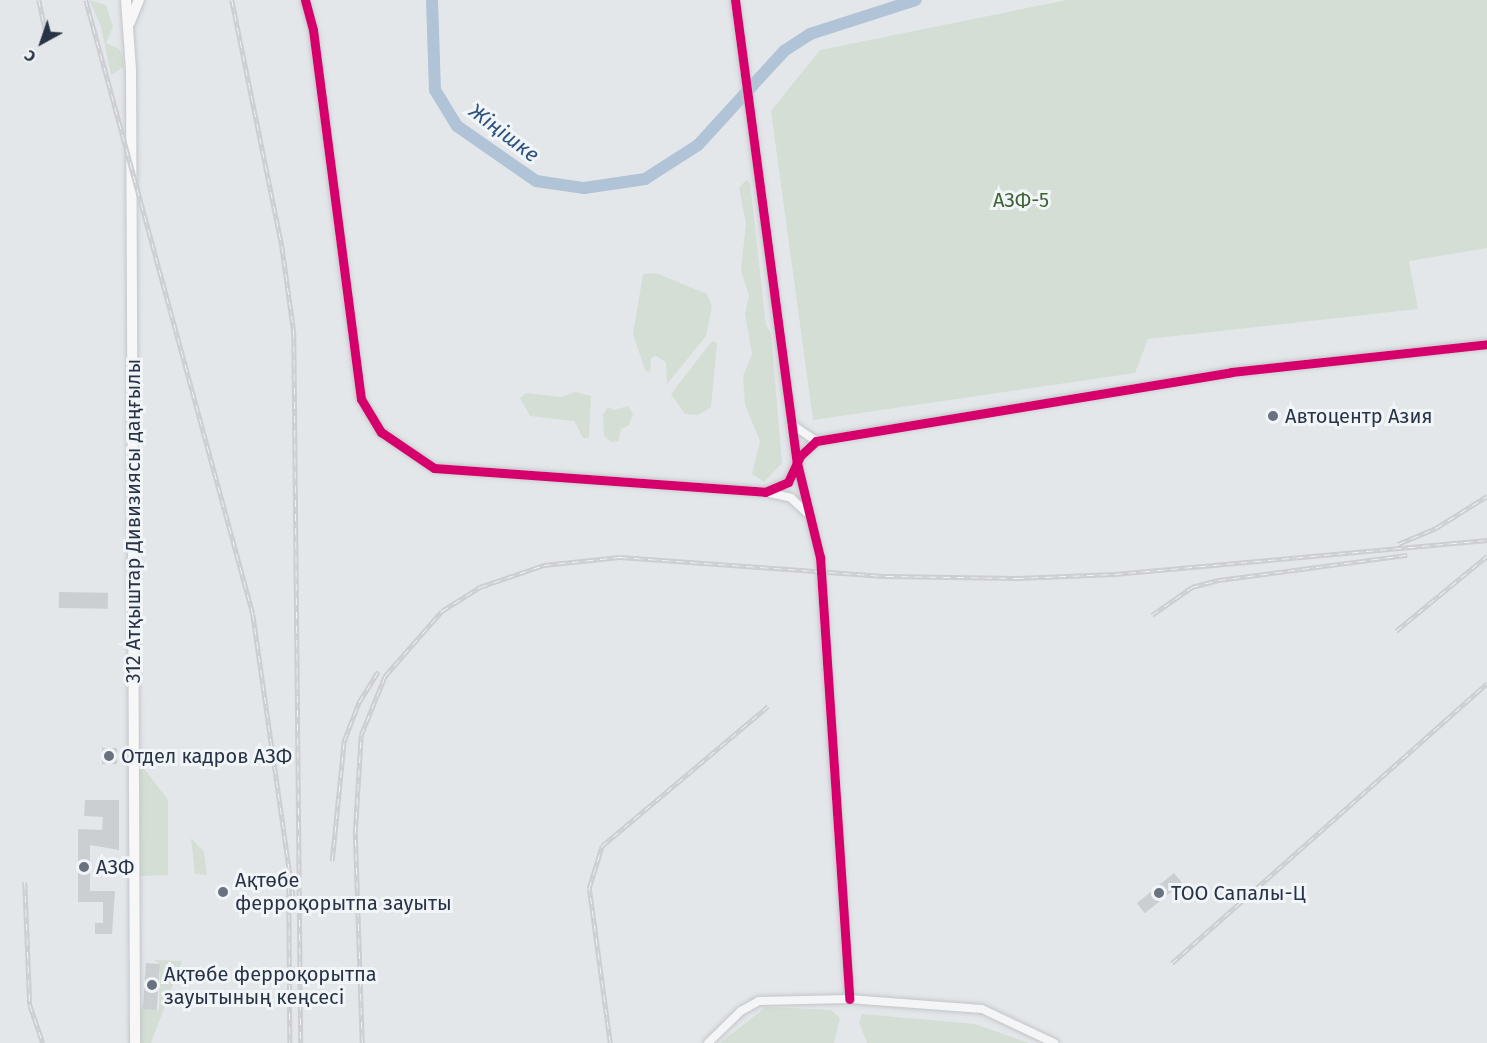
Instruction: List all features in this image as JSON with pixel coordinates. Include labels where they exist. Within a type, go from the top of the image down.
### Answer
[{"type":"highway","name":"312 Атқыштар Дивизиясы даңғылы","points":[[126,0],[129,28],[135,1043]]},
{"type":"highway","points":[[129,28],[139,0]]},
{"type":"street","points":[[305,0],[313,30],[358,383],[367,416],[381,432],[434,468],[765,492],[791,498],[808,514]]},
{"type":"street","points":[[735,0],[755,174],[797,463],[820,558],[849,999]]},
{"type":"street","points":[[765,492],[783,486],[797,463],[816,441],[1231,372],[1487,344]]},
{"type":"street","points":[[791,423],[816,441]]},
{"type":"street","points":[[708,1043],[741,1011],[759,1001],[849,999],[982,1009],[1054,1043]]},
{"type":"green space","points":[[89,0],[106,5],[113,27],[106,43],[119,49],[123,57],[124,67],[111,75],[101,26]]},
{"type":"green space","name":"АЗФ-5","points":[[1067,0],[1487,0],[1487,248],[1409,261],[1418,309],[1148,339],[1135,373],[813,420],[771,111],[820,50]]},
{"type":"green space","points":[[746,180],[750,183],[766,325],[771,333],[782,463],[764,482],[752,474],[760,441],[745,405],[743,376],[752,354],[745,314],[749,296],[741,270],[746,223],[739,188]]},
{"type":"green space","points":[[656,273],[707,294],[712,306],[706,336],[667,384],[666,362],[656,356],[651,358],[650,372],[645,370],[633,334],[643,274]]},
{"type":"green space","points":[[712,341],[717,343],[711,407],[698,415],[685,414],[671,394]]},
{"type":"green space","points":[[576,392],[591,396],[589,438],[583,438],[574,421],[530,416],[520,398],[526,393],[561,397]]},
{"type":"green space","points":[[628,406],[633,414],[629,425],[621,429],[618,441],[612,442],[604,436],[603,415],[608,407],[614,410]]},
{"type":"green space","points":[[140,763],[168,800],[168,875],[140,876]]},
{"type":"green space","points":[[191,838],[204,852],[207,875],[195,874]]},
{"type":"green space","points":[[154,960],[182,961],[151,1043],[140,1043],[139,1006],[159,1010],[160,964]]},
{"type":"green space","points":[[766,1007],[831,1010],[840,1018],[834,1043],[720,1043]]},
{"type":"green space","points":[[862,1014],[975,1024],[1029,1043],[867,1043],[859,1022]]},
{"type":"building","points":[[59,592],[108,593],[108,609],[59,608]]},
{"type":"building","name":"Отдел кадров АЗФ","points":[[102,748],[117,748],[117,764],[102,764]]},
{"type":"building","name":"АЗФ","points":[[85,800],[119,800],[119,850],[90,845],[90,891],[115,891],[112,934],[95,934],[95,923],[103,923],[103,902],[78,902],[78,829],[102,830],[103,817],[84,816]]},
{"type":"building","name":"ТОО Сапалы-Ц","points":[[1174,873],[1182,883],[1145,913],[1137,903]]},
{"type":"building","name":"Ақтөбе ферроқорытпа зауытының кеңсесі","points":[[146,963],[160,964],[157,1010],[143,1009]]},
{"type":"waterway","name":"Жіңішке","points":[[432,0],[435,90],[457,126],[536,181],[584,188],[645,179],[698,145],[784,51],[810,34],[916,0]]},
{"type":"railway","points":[[39,0],[45,29]]},
{"type":"railway","points":[[86,0],[253,614],[293,896]]},
{"type":"railway","points":[[232,0],[282,246],[294,332],[301,1043]]},
{"type":"railway","points":[[1398,544],[1436,528],[1487,496]]},
{"type":"railway","points":[[362,1043],[355,833],[361,735],[385,676],[442,611],[480,587],[544,565],[620,557],[887,576],[1017,578],[1115,574],[1487,540]]},
{"type":"railway","points":[[1152,615],[1192,587],[1219,580],[1407,555]]},
{"type":"railway","points":[[1396,631],[1487,556]]},
{"type":"railway","points":[[332,861],[344,741],[359,702],[378,672]]},
{"type":"railway","points":[[1172,963],[1487,683]]},
{"type":"railway","points":[[610,1043],[589,888],[602,846],[768,706]]},
{"type":"railway","points":[[25,882],[30,1005],[43,1043]]},
{"type":"railway","points":[[289,887],[290,1043]]},
{"type":"cycle path","points":[[305,0],[313,30],[361,399],[381,432],[434,468],[765,492],[788,482],[800,456],[816,441],[1231,372],[1487,344]]},
{"type":"cycle path","points":[[735,0],[797,463],[820,557],[849,999]]},
{"type":"place","name":"Автоцентр Азия","points":[[1273,416]]},
{"type":"place","name":"Отдел кадров АЗФ","points":[[109,756]]},
{"type":"place","name":"АЗФ","points":[[84,867]]},
{"type":"place","name":"Ақтөбе ферроқорытпа зауыты","points":[[223,892]]},
{"type":"place","name":"ТОО Сапалы-Ц","points":[[1159,893]]},
{"type":"place","name":"Ақтөбе ферроқорытпа зауытының кеңсесі","points":[[152,985]]}]
